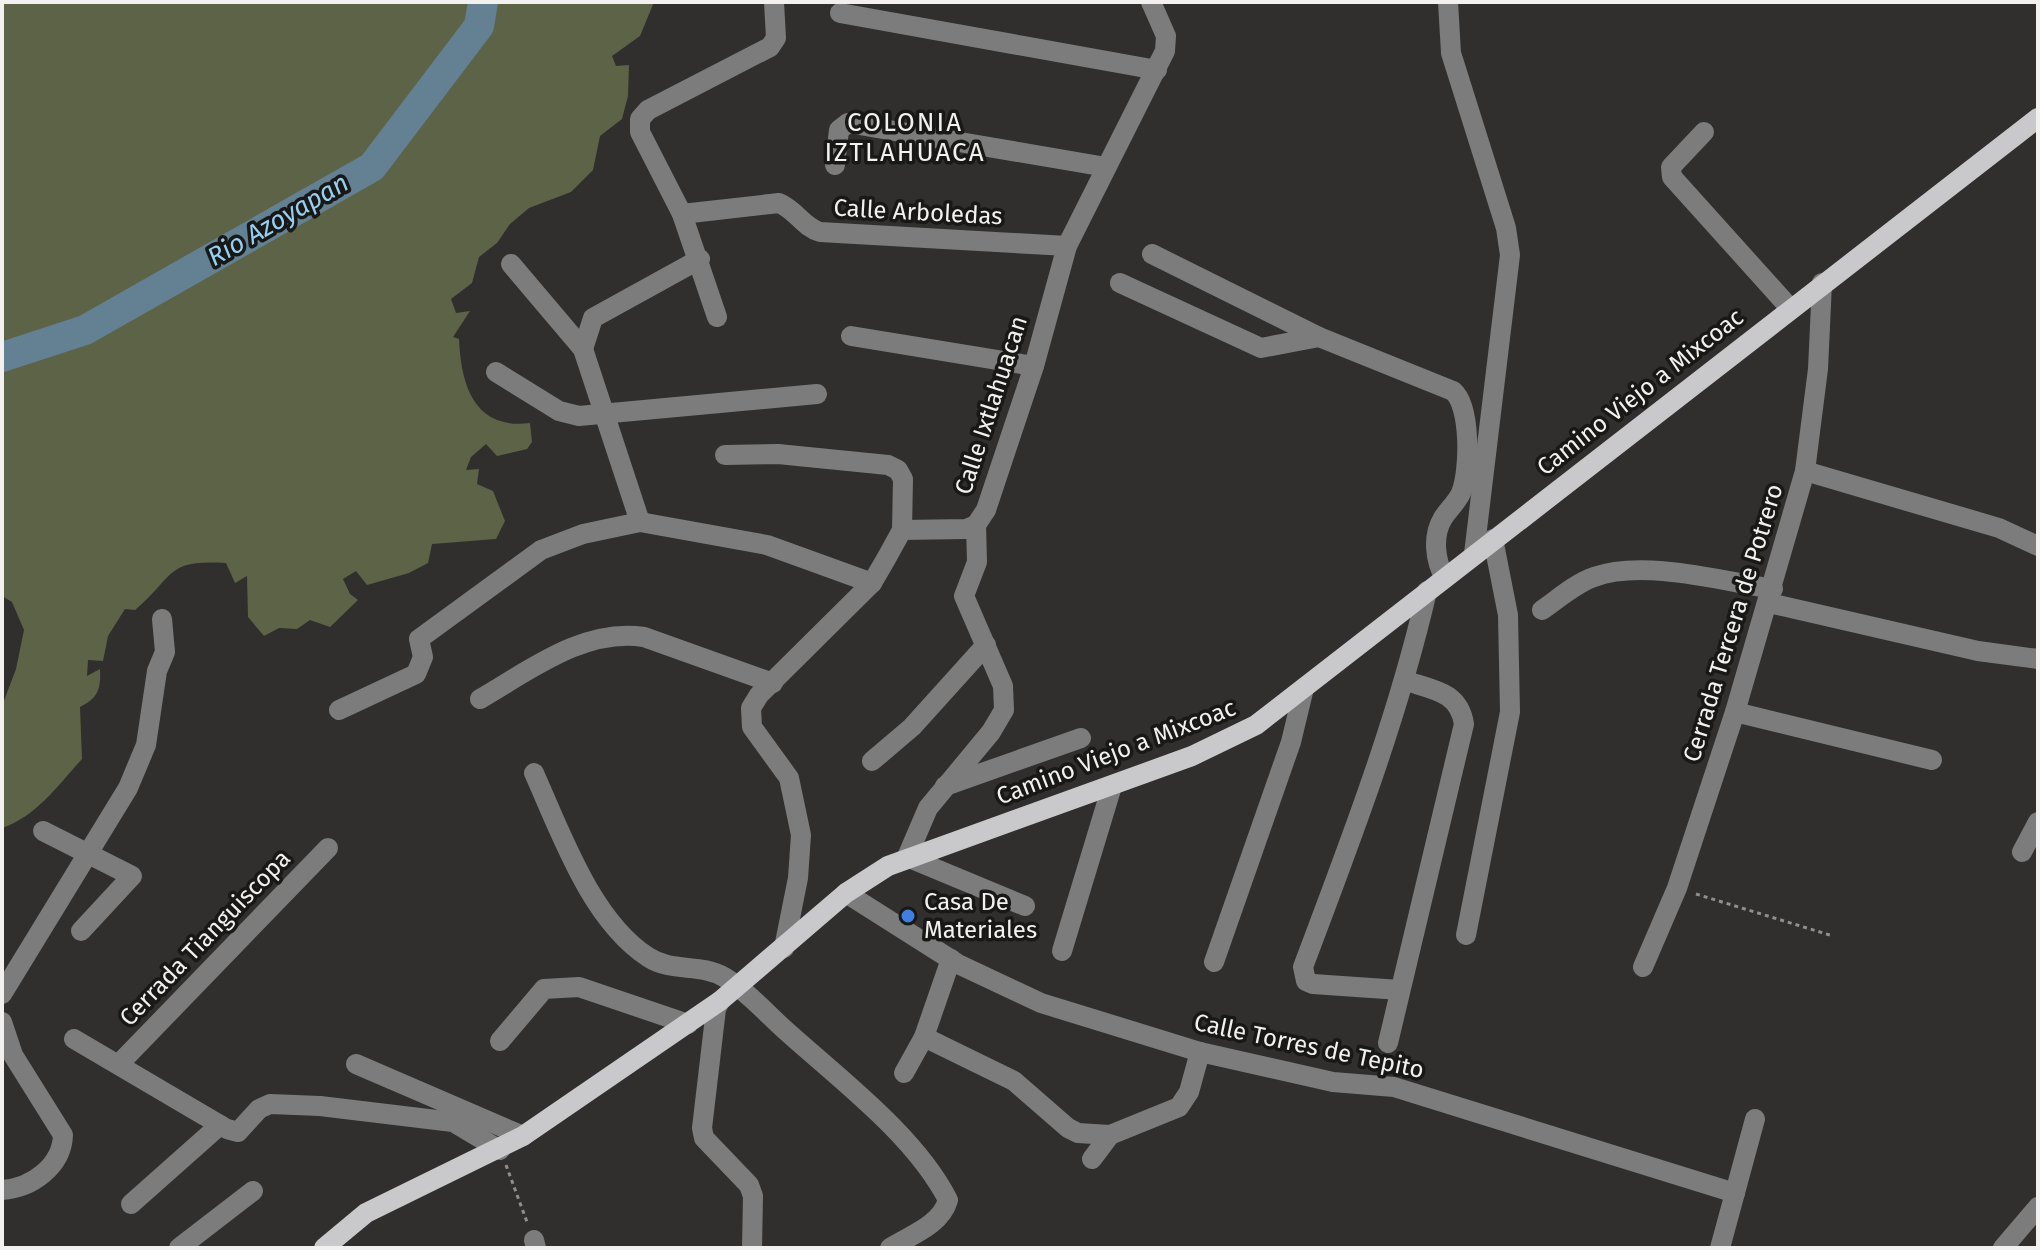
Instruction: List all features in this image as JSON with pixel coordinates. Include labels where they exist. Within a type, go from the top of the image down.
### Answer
[{"type":"main road","name":"Camino Viejo a Mixcoac","points":[[324,1248],[366,1213],[390,1199],[500,1150],[523,1136],[739,987],[846,893],[907,857],[1192,756],[1256,725],[1789,307],[2038,118]]},
{"type":"street","points":[[717,317],[700,259],[682,214],[640,132],[640,119],[648,110],[770,47],[776,38],[774,2]]},
{"type":"street","name":"Calle Ixtlahuacan","points":[[902,530],[936,531],[976,525],[986,510],[1034,366],[1067,246],[1157,70],[1167,44],[1151,2]]},
{"type":"street","points":[[1448,2],[1451,53],[1510,255],[1474,554]]},
{"type":"street","points":[[840,13],[1157,70]]},
{"type":"street","points":[[835,165],[839,130],[842,124],[848,123],[1106,167]]},
{"type":"street","points":[[1704,132],[1671,167],[1672,177],[1789,307]]},
{"type":"street","name":"Calle Arboledas","points":[[682,214],[779,203],[791,208],[809,229],[820,232],[1067,246]]},
{"type":"street","points":[[1152,254],[1319,337],[1453,391],[1462,398],[1466,412],[1466,477],[1461,495],[1436,533],[1438,566],[1445,578]]},
{"type":"street","points":[[583,349],[593,318],[700,259]]},
{"type":"street","points":[[511,264],[583,349],[640,522]]},
{"type":"street","points":[[1120,283],[1261,348],[1319,337]]},
{"type":"street","name":"Cerrada Tercera de Potrero","points":[[1643,967],[1677,888],[1735,712],[1805,471],[1822,331],[1822,283]]},
{"type":"street","points":[[851,336],[1034,366]]},
{"type":"street","points":[[496,372],[559,411],[579,416],[817,394]]},
{"type":"street","points":[[725,455],[778,454],[888,465],[898,470],[903,479],[902,530],[872,583],[754,702],[752,727],[789,778],[799,822],[802,857],[784,948]]},
{"type":"street","points":[[1805,471],[1999,528],[2038,546]]},
{"type":"street","points":[[339,710],[416,674],[423,657],[419,639],[541,550],[583,534],[640,522],[767,545],[872,583]]},
{"type":"street","points":[[976,525],[977,562],[964,596],[1003,686],[1004,710],[991,732],[941,788],[928,808],[907,857],[1025,906]]},
{"type":"street","points":[[1466,935],[1510,712],[1508,615],[1493,539]]},
{"type":"street","points":[[1542,610],[1592,578],[1615,571],[1661,572],[1771,596],[1978,651],[2038,659]]},
{"type":"street","points":[[1400,990],[1322,986],[1306,981],[1303,976],[1406,681],[1427,591]]},
{"type":"street","points":[[2,994],[90,855],[128,788],[146,745],[157,671],[165,652],[162,619]]},
{"type":"street","points":[[480,699],[584,642],[626,634],[644,637],[773,683]]},
{"type":"street","points":[[872,761],[912,727],[986,645]]},
{"type":"street","points":[[1388,1043],[1464,724],[1462,709],[1453,697],[1406,681]]},
{"type":"street","points":[[1214,962],[1291,742],[1304,688]]},
{"type":"street","points":[[1735,712],[1932,760]]},
{"type":"street","points":[[941,788],[1081,738]]},
{"type":"street","points":[[534,773],[587,888],[618,928],[648,957],[670,967],[704,968],[739,987],[886,1122],[940,1184],[948,1200],[945,1210],[936,1221],[890,1248]]},
{"type":"street","points":[[1062,951],[1112,786]]},
{"type":"street","points":[[2022,852],[2038,822]]},
{"type":"street","points":[[43,831],[132,876],[81,931]]},
{"type":"street","name":"Cerrada Tianguiscopa","points":[[119,1064],[328,848]]},
{"type":"street","name":"Calle Torres de Tepito","points":[[846,893],[951,959],[1041,1003],[1200,1052],[1333,1082],[1394,1087],[1735,1193]]},
{"type":"street","points":[[904,1073],[924,1037],[951,959]]},
{"type":"street","points":[[500,1041],[544,989],[561,987],[579,987],[688,1024]]},
{"type":"street","points":[[720,1001],[716,1009],[702,1128],[704,1138],[749,1185],[753,1196],[752,1248]]},
{"type":"street","points":[[2,1022],[13,1055],[63,1135],[59,1156],[42,1173],[21,1188],[2,1190]]},
{"type":"street","points":[[924,1037],[1014,1081],[1068,1128],[1078,1133],[1110,1135],[1179,1107],[1189,1092],[1200,1052]]},
{"type":"street","name":"Cerrada Tianguiscopa","points":[[74,1039],[220,1125]]},
{"type":"street","points":[[356,1064],[523,1136]]},
{"type":"street","points":[[131,1204],[220,1125],[238,1132],[259,1109],[270,1104],[370,1110],[453,1122],[500,1150]]},
{"type":"street","points":[[1720,1248],[1755,1119]]},
{"type":"street","points":[[1092,1159],[1110,1135]]},
{"type":"street","points":[[179,1248],[253,1191]]},
{"type":"street","points":[[2003,1248],[2038,1207]]},
{"type":"path","points":[[1677,888],[1833,936]]},
{"type":"path","points":[[500,1150],[535,1244]]},
{"type":"green space","points":[[2,2],[654,2],[640,36],[612,56],[616,66],[629,65],[628,96],[622,119],[600,136],[593,170],[571,192],[529,208],[510,224],[497,243],[479,257],[472,283],[451,299],[456,313],[470,311],[453,337],[459,339],[463,373],[474,401],[483,412],[496,419],[530,423],[532,442],[527,449],[497,456],[486,444],[471,457],[466,470],[479,469],[477,484],[493,491],[505,521],[496,539],[432,544],[428,563],[409,573],[367,585],[356,571],[343,579],[350,594],[358,600],[330,627],[310,620],[297,629],[279,628],[264,636],[248,617],[247,576],[235,583],[226,563],[206,562],[181,567],[135,610],[125,609],[108,636],[103,661],[88,660],[87,676],[100,669],[100,682],[95,696],[80,707],[82,759],[36,808],[2,828],[2,706],[16,669],[24,630],[12,602],[2,596]]},
{"type":"waterway","name":"Rio Azoyapan","points":[[2,357],[85,330],[372,167],[479,26],[483,2]]},
{"type":"place","name":"Casa De Materiales","points":[[908,916]]},
{"type":"district","name":"COLONIA IZTLAHUACA","points":[[905,137]]}]
